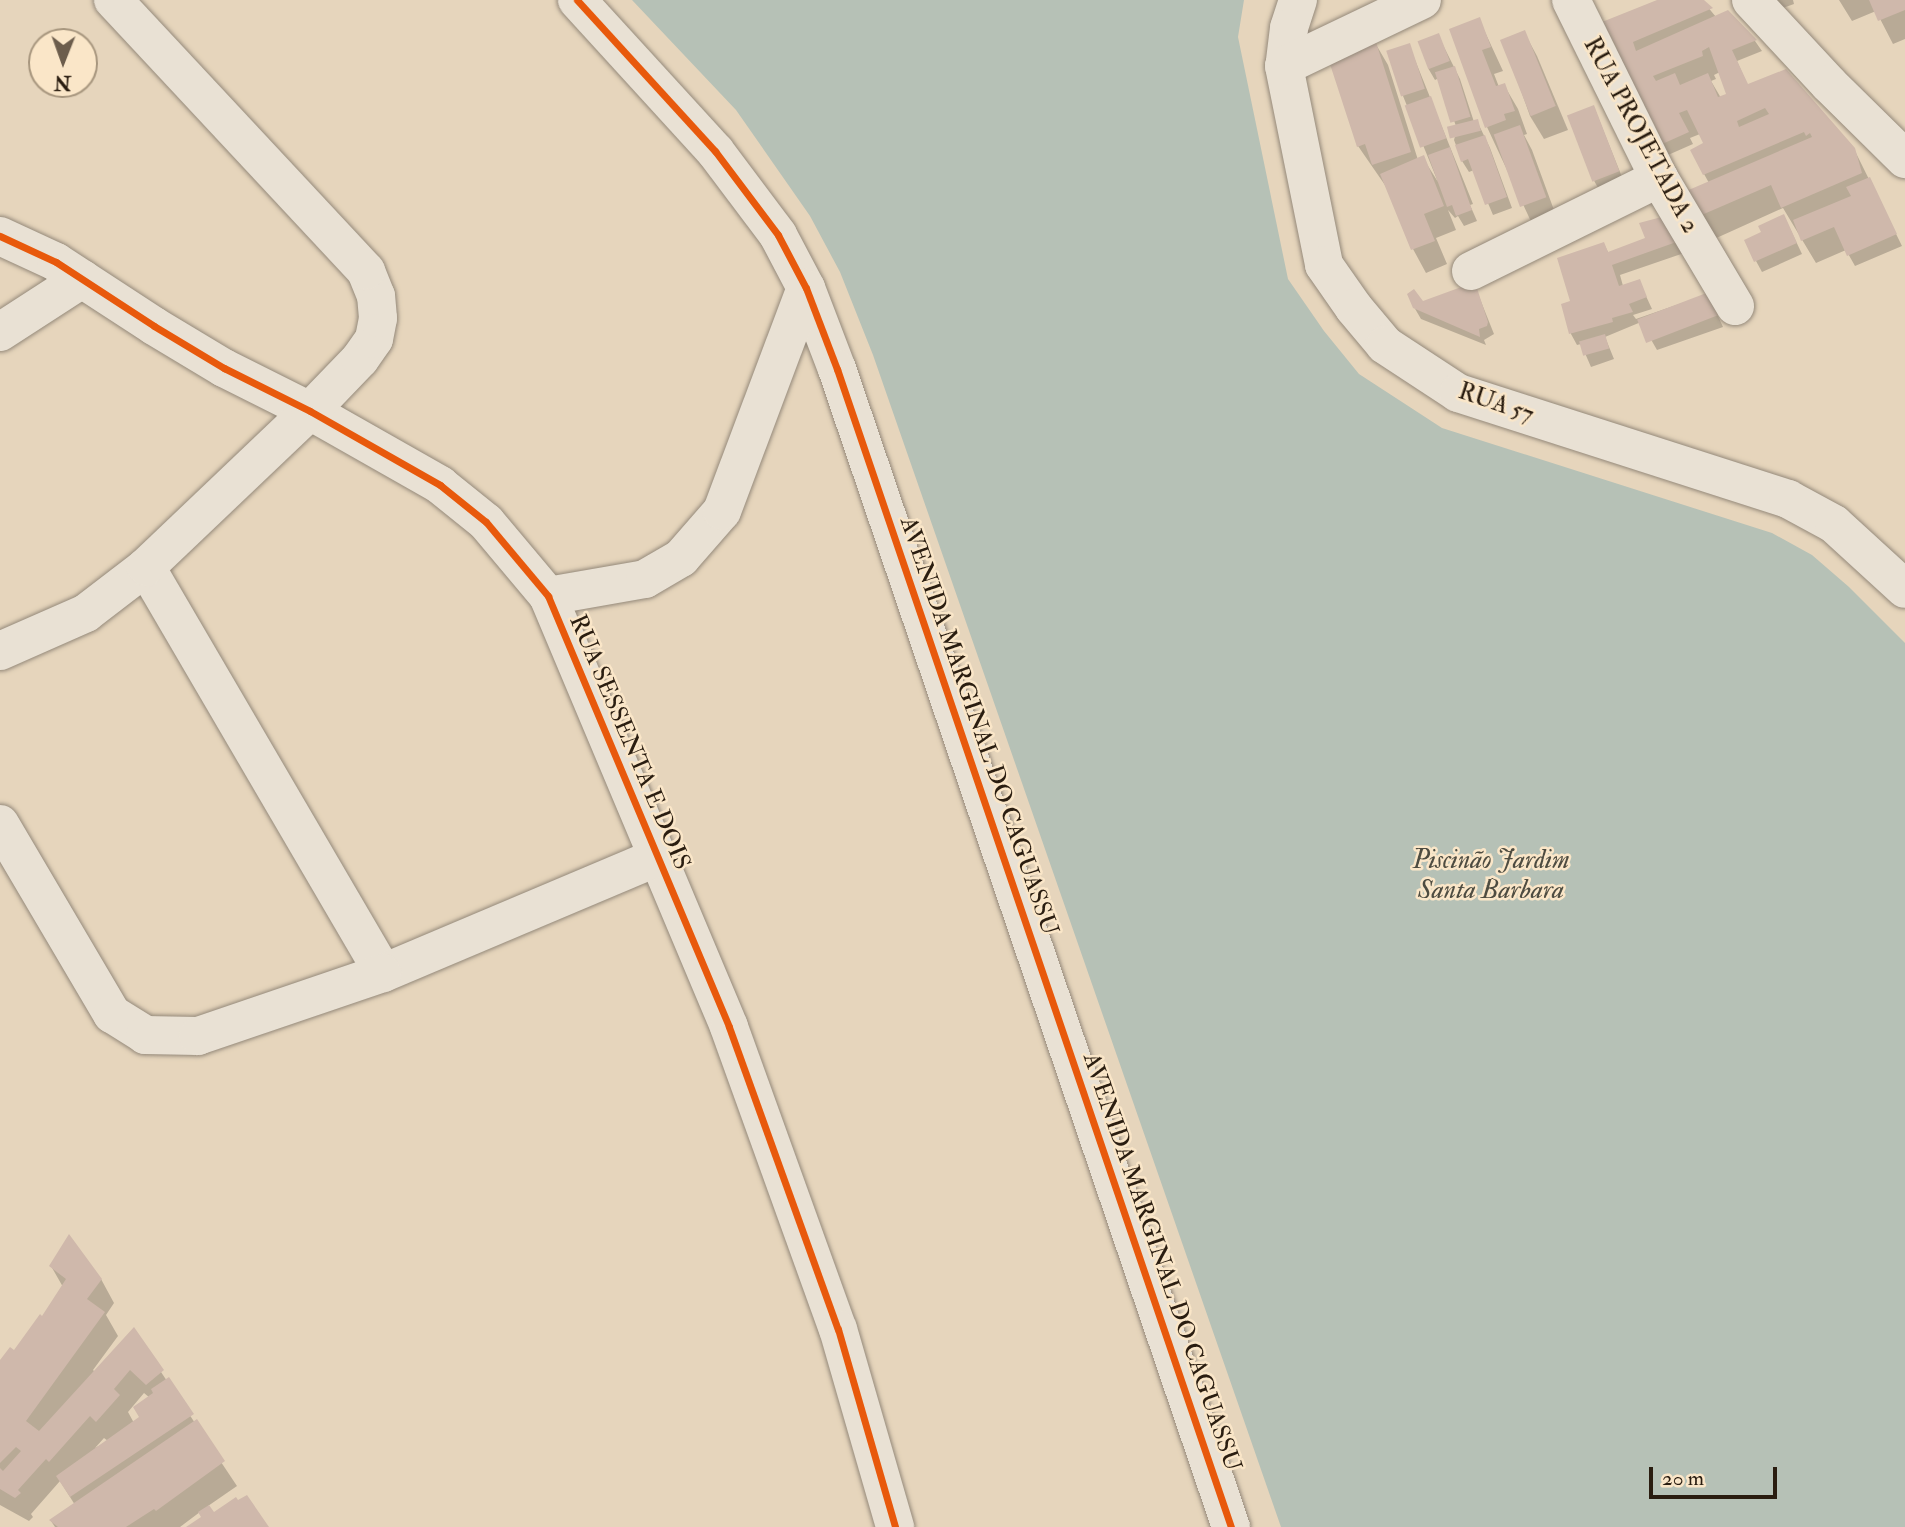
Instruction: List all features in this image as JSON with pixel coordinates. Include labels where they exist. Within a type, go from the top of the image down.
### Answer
[{"type":"street","points":[[0,651],[86,613],[146,567],[310,411],[360,359],[374,339],[378,318],[376,296],[366,271],[113,0]]},
{"type":"street","name":"AVENIDA MARGINAL DO CAGUASSU","points":[[577,0],[715,151],[778,236],[806,288],[842,382],[1231,1527]]},
{"type":"street","name":"RUA 57","points":[[1298,0],[1289,28],[1284,66],[1324,265],[1385,345],[1458,393],[1788,499],[1834,524],[1905,589]]},
{"type":"street","points":[[1284,66],[1422,0]]},
{"type":"street","name":"RUA PROJETADA 2","points":[[1571,0],[1659,178],[1735,306]]},
{"type":"street","points":[[1751,0],[1829,84],[1905,159]]},
{"type":"street","points":[[1471,271],[1659,178]]},
{"type":"street","name":"RUA SESSENTA E DOIS","points":[[0,236],[56,261],[224,368],[310,411],[440,485],[486,522],[548,596],[729,1027],[838,1329],[895,1527]]},
{"type":"street","points":[[0,332],[82,279]]},
{"type":"street","points":[[548,596],[645,579],[681,558],[722,511],[806,288]]},
{"type":"street","points":[[146,567],[383,973]]},
{"type":"street","points":[[0,824],[113,1014],[145,1035],[198,1036],[383,973],[658,858]]},
{"type":"water","name":"Piscinão Jardim Santa Barbara","points":[[632,0],[1244,0],[1238,37],[1288,279],[1324,331],[1359,374],[1442,428],[1772,533],[1812,555],[1849,587],[1905,643],[1905,1527],[1281,1527],[873,355],[840,272],[810,216],[736,110]]},
{"type":"building","points":[[1657,0],[1704,0],[1713,8],[1633,42],[1636,51],[1728,10],[1757,40],[1732,50],[1748,84],[1786,69],[1855,148],[1862,173],[1781,208],[1771,185],[1697,217],[1684,192],[1812,137],[1810,133],[1806,136],[1804,132],[1703,175],[1690,150],[1703,143],[1687,110],[1679,113],[1689,132],[1660,145],[1602,22]],"holes":[[[1709,47],[1726,94],[1718,97],[1708,73],[1680,85],[1675,73],[1656,81],[1653,76],[1703,56],[1702,51]],[[1765,108],[1769,114],[1739,127],[1737,121]]]},
{"type":"building","points":[[1869,0],[1905,0],[1905,10],[1878,21]]},
{"type":"building","points":[[1480,17],[1491,47],[1482,50],[1496,86],[1505,83],[1515,111],[1504,114],[1506,120],[1485,128],[1449,29]]},
{"type":"building","points":[[1525,30],[1556,106],[1531,116],[1500,40]]},
{"type":"building","points":[[1439,33],[1450,61],[1428,69],[1418,41]]},
{"type":"building","points":[[1375,39],[1411,152],[1372,165],[1365,144],[1357,147],[1327,55]]},
{"type":"building","points":[[1410,43],[1425,89],[1401,96],[1386,51]]},
{"type":"building","points":[[1455,66],[1470,117],[1450,123],[1435,72]]},
{"type":"building","points":[[1431,96],[1446,138],[1420,148],[1405,106]]},
{"type":"building","points":[[1594,105],[1619,171],[1592,182],[1567,115]]},
{"type":"building","points":[[1478,119],[1481,131],[1450,138],[1447,127]]},
{"type":"building","points":[[1520,125],[1546,197],[1520,207],[1494,135]]},
{"type":"building","points":[[1485,135],[1507,197],[1485,205],[1468,159],[1461,162],[1455,145]]},
{"type":"building","points":[[1450,147],[1472,210],[1456,216],[1452,205],[1447,207],[1428,155]]},
{"type":"building","points":[[1424,155],[1444,206],[1424,214],[1435,241],[1411,250],[1380,174]]},
{"type":"building","points":[[1870,177],[1897,234],[1847,256],[1834,227],[1801,241],[1793,220],[1851,196],[1846,187]]},
{"type":"building","points":[[1784,214],[1797,243],[1754,262],[1744,240],[1761,232],[1758,226]]},
{"type":"building","points":[[1669,215],[1682,240],[1612,265],[1619,286],[1640,279],[1647,297],[1629,304],[1633,312],[1612,318],[1613,322],[1569,334],[1561,304],[1570,301],[1557,258],[1604,242],[1608,252],[1645,238],[1639,223]]},
{"type":"building","points":[[1475,282],[1488,322],[1487,326],[1479,329],[1480,337],[1413,308],[1407,294],[1414,289],[1423,301]]},
{"type":"building","points":[[1709,292],[1718,315],[1646,343],[1637,320]]},
{"type":"building","points":[[1605,334],[1609,348],[1583,356],[1579,341]]},
{"type":"building","points":[[69,1234],[102,1279],[87,1299],[105,1312],[26,1421],[39,1431],[134,1327],[164,1370],[146,1385],[130,1370],[114,1389],[120,1395],[96,1422],[90,1416],[49,1462],[46,1459],[18,1490],[21,1493],[15,1498],[0,1489],[0,1468],[3,1471],[21,1451],[16,1447],[0,1463],[0,1360],[10,1347],[14,1350],[40,1314],[42,1316],[66,1279],[49,1266]]},
{"type":"building","points":[[169,1377],[194,1414],[70,1497],[56,1476],[139,1417],[133,1407],[153,1393],[151,1389]]},
{"type":"building","points":[[197,1419],[225,1461],[156,1511],[154,1509],[126,1527],[58,1527],[49,1520]]},
{"type":"building","points":[[247,1495],[269,1527],[186,1527],[201,1517],[198,1512],[209,1505],[214,1512],[236,1497],[238,1500]]},
{"type":"cycle path","points":[[577,0],[715,151],[778,235],[806,288],[837,369],[1231,1527]]},
{"type":"cycle path","points":[[0,236],[56,262],[224,368],[310,411],[440,485],[486,522],[548,596],[729,1027],[838,1329],[895,1527]]}]
